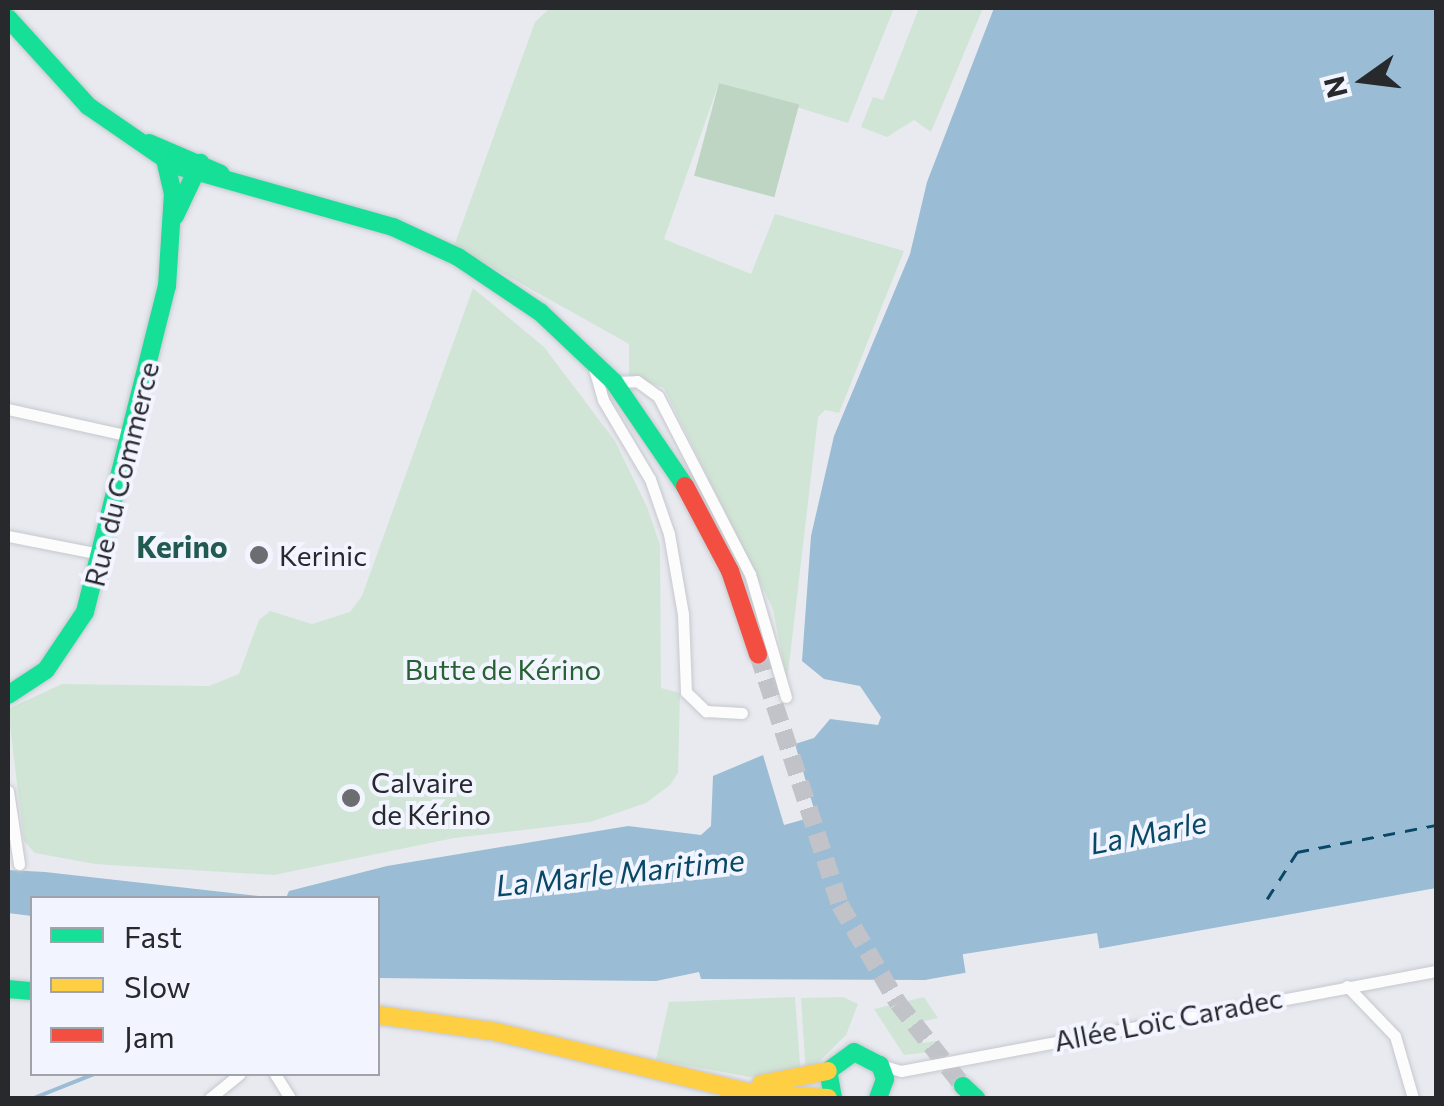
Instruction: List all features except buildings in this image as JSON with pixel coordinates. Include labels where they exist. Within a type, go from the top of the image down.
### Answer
[{"type":"main road","points":[[8,18],[76,95],[165,159],[199,168]]},
{"type":"main road","points":[[135,139],[230,180],[342,210],[434,245],[518,295],[614,382],[672,462],[710,530],[758,654]]},
{"type":"main road","name":"Rue du Commerce","points":[[8,695],[46,670],[79,626],[165,299],[172,171],[165,159]]},
{"type":"main road","name":"Rue du Commerce","points":[[172,220],[199,168]]},
{"type":"main road","points":[[380,1015],[497,1032],[709,1080],[755,1096],[830,1098],[828,1071]]},
{"type":"main road","points":[[709,1080],[782,1084],[828,1071],[854,1052],[880,1065],[881,1092]]},
{"type":"street","points":[[591,358],[600,394],[636,449],[668,534],[683,614],[686,692],[706,710],[742,713]]},
{"type":"street","points":[[614,382],[637,381],[658,396],[750,574],[786,697]]},
{"type":"street","points":[[8,410],[130,436]]},
{"type":"street","points":[[8,536],[100,554]]},
{"type":"street","points":[[8,790],[19,864]]},
{"type":"street","name":"Allée Loïc Caradec","points":[[880,1065],[900,1070],[1436,970]]},
{"type":"street","points":[[1346,986],[1395,1036],[1413,1098]]},
{"type":"street","points":[[881,1092],[900,1070]]},
{"type":"street","points":[[210,1098],[238,1076]]},
{"type":"street","points":[[276,1076],[290,1098]]},
{"type":"green space","points":[[550,8],[894,8],[848,123],[719,83],[664,239],[751,274],[775,214],[904,251],[839,413],[825,410],[818,417],[787,682],[773,609],[664,388],[629,375],[629,344],[454,246],[535,22]]},
{"type":"green space","points":[[919,8],[983,8],[931,132],[914,120],[887,137],[861,127],[873,97],[883,100]]},
{"type":"green space","points":[[719,83],[799,104],[774,197],[694,176]]},
{"type":"green space","name":"Butte de Kérino","points":[[473,288],[544,347],[615,441],[647,507],[660,545],[661,688],[680,693],[678,773],[670,785],[646,803],[590,822],[454,838],[274,875],[95,864],[35,853],[24,841],[8,709],[62,684],[209,686],[239,674],[259,620],[270,611],[312,624],[350,612],[362,596]]},
{"type":"green space","points":[[795,997],[801,1078],[773,1081],[656,1060],[669,1002]]},
{"type":"green space","points":[[843,997],[858,1004],[846,1035],[806,1075],[801,998]]},
{"type":"green space","points":[[924,997],[938,1018],[920,1022],[923,1043],[936,1041],[939,1051],[904,1055],[874,1009]]},
{"type":"water","points":[[994,8],[1436,8],[1436,888],[925,980],[701,979],[699,972],[656,981],[380,978],[380,896],[287,896],[289,891],[387,866],[628,826],[701,835],[711,826],[713,776],[763,755],[784,825],[816,816],[795,744],[814,738],[830,719],[878,725],[881,717],[860,686],[824,679],[802,661],[811,536],[834,436],[910,254],[927,182]]},
{"type":"water","points":[[8,870],[259,896],[30,896],[30,916],[8,913]]},
{"type":"pier","points":[[1097,933],[1101,957],[966,978],[963,954]]},
{"type":"waterway","points":[[34,1098],[89,1076]]},
{"type":"ferry route","points":[[1267,899],[1297,852],[1436,825]]},
{"type":"tunnel","points":[[758,654],[840,905],[898,1003],[963,1086]]},
{"type":"traffic: fast","points":[[8,18],[88,106],[174,165],[393,227],[458,257],[540,312],[614,382],[685,486]]},
{"type":"traffic: fast","points":[[149,143],[221,174]]},
{"type":"traffic: fast","points":[[8,695],[46,670],[85,612],[167,286],[173,194],[165,159]]},
{"type":"traffic: fast","points":[[175,216],[200,163]]},
{"type":"traffic: fast","points":[[8,989],[30,991]]},
{"type":"traffic: fast","points":[[833,1098],[828,1071],[854,1052],[880,1065],[885,1079],[878,1098]]},
{"type":"traffic: fast","points":[[963,1086],[976,1098]]},
{"type":"traffic: slow","points":[[380,1015],[497,1032],[756,1094],[828,1098]]},
{"type":"traffic: slow","points":[[761,1084],[828,1071]]},
{"type":"traffic: jam","points":[[685,486],[730,571],[758,654]]},
{"type":"place","name":"Kerinic","points":[[259,555]]},
{"type":"place","name":"Calvaire de Kérino","points":[[351,798]]},
{"type":"district","name":"Kerino","points":[[182,546]]},
{"type":"water label","name":"La Marle","points":[[1148,832]]},
{"type":"water label","name":"La Marle Maritime","points":[[620,872]]}]
